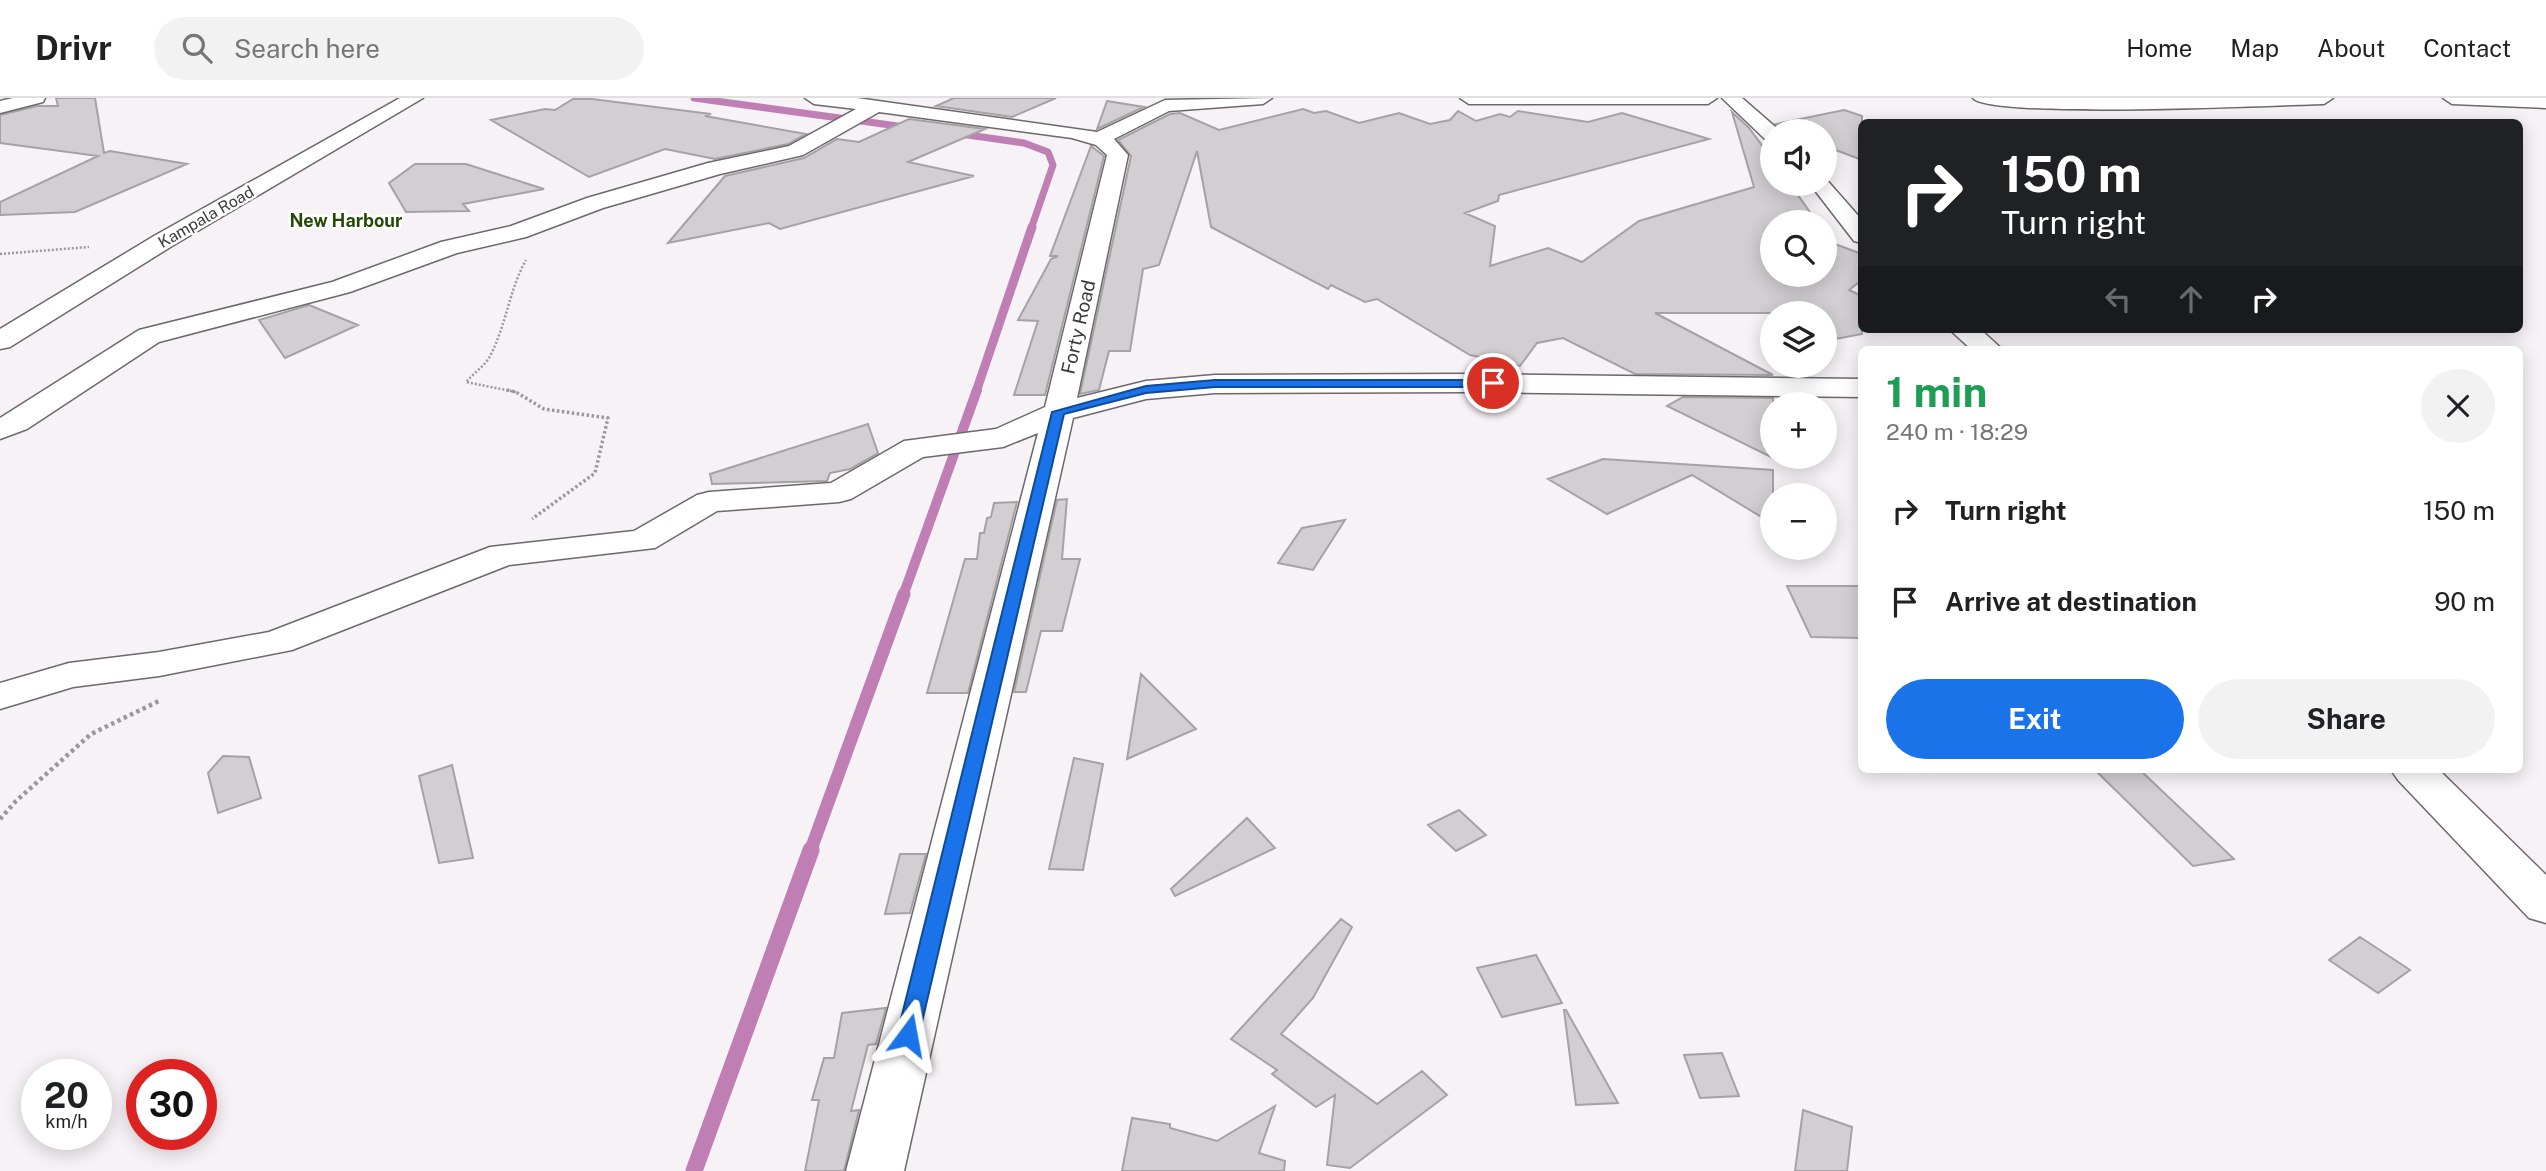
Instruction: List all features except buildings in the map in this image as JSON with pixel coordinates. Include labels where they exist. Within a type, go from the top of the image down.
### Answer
[{"type":"street","points":[[0,107],[36,98]]},
{"type":"street","name":"Kampala Road","points":[[0,341],[163,241],[414,98]]},
{"type":"street","points":[[814,98],[1100,138],[1165,106],[1263,98]]},
{"type":"street","points":[[1469,98],[1708,98]]},
{"type":"street","points":[[1731,98],[1760,124]]},
{"type":"street","points":[[1982,98],[2042,104],[2324,98]]},
{"type":"street","points":[[2452,98],[2546,102]]},
{"type":"street","points":[[0,430],[149,336],[341,287],[450,247],[518,232],[595,203],[716,168],[796,151],[876,106]]},
{"type":"street","name":"Forty Road","points":[[875,1171],[1059,412],[1118,155],[1112,146],[1100,138]]},
{"type":"street","points":[[1830,196],[1858,231]]},
{"type":"street","points":[[1969,333],[1984,346]]},
{"type":"street","points":[[0,696],[69,675],[159,664],[278,642],[503,555],[643,541],[709,502],[839,492],[915,447],[1003,438],[1059,412],[1146,390],[1215,384],[1467,383],[1858,388]]},
{"type":"street","points":[[2416,773],[2546,905]]},
{"type":"path","points":[[0,254],[95,247]]},
{"type":"path","points":[[503,555],[517,531],[595,473],[608,418],[544,409],[516,392],[466,382],[488,359],[512,299],[519,269],[533,254]]},
{"type":"path","points":[[0,819],[16,801],[91,734],[166,697]]},
{"type":"waterway","points":[[694,98],[912,128]]},
{"type":"waterway","points":[[954,133],[1024,143],[1048,152],[1053,165],[1031,229]]},
{"type":"waterway","points":[[976,392],[1032,227]]},
{"type":"waterway","points":[[903,596],[977,390]]},
{"type":"waterway","points":[[810,852],[904,594]]},
{"type":"waterway","points":[[694,1171],[811,850]]},
{"type":"district","name":"New Harbour","points":[[346,220]]},
{"type":"route","points":[[908,1035],[1059,412],[1146,390],[1215,384],[1493,383]]}]
